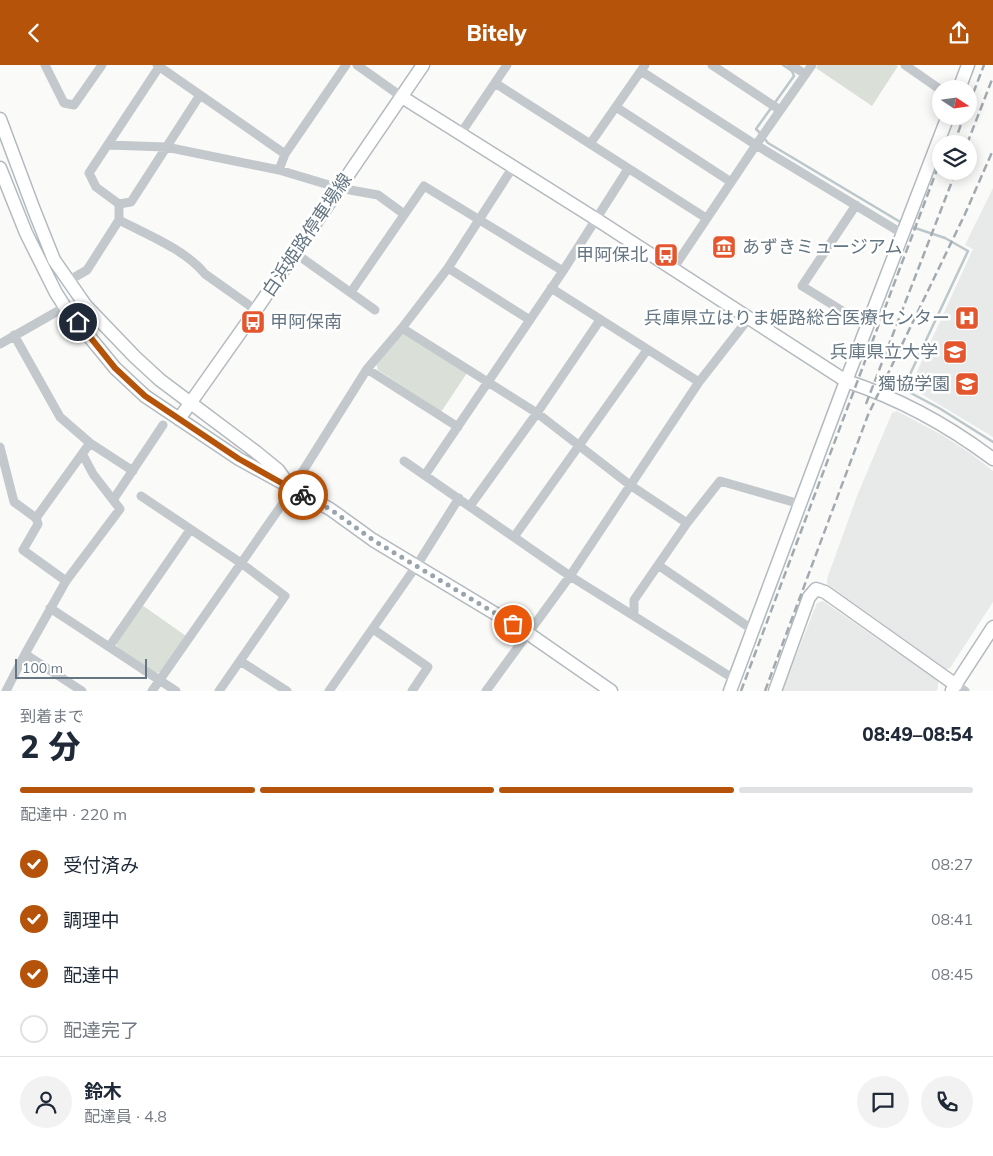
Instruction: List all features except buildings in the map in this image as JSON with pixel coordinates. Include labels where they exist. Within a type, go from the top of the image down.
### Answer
[{"type":"main road","name":"白浜姫路停車場線","points":[[179,419],[256,310],[423,65]]},
{"type":"main road","points":[[962,80],[968,65]]},
{"type":"main road","points":[[402,97],[596,219],[846,381],[868,388],[940,424],[993,459]]},
{"type":"main road","points":[[0,119],[5,149],[54,260],[86,305],[134,357],[160,380],[278,470],[292,489]]},
{"type":"main road","points":[[732,685],[945,125]]},
{"type":"main road","points":[[0,168],[41,265],[65,307],[115,368],[145,396],[239,459],[330,509],[373,540],[529,634],[611,691]]},
{"type":"main road","points":[[775,691],[809,597],[816,589],[825,592],[957,689],[993,627]]},
{"type":"street","points":[[45,65],[64,103],[74,105],[102,65]]},
{"type":"street","points":[[279,171],[285,155],[346,65]]},
{"type":"street","points":[[357,65],[402,97]]},
{"type":"street","points":[[461,133],[507,65]]},
{"type":"street","points":[[712,65],[775,107]]},
{"type":"street","points":[[791,65],[805,74]]},
{"type":"street","points":[[673,269],[756,145],[775,107],[812,65]]},
{"type":"street","points":[[906,65],[932,84]]},
{"type":"street","points":[[200,95],[131,202],[119,204],[96,187],[89,173],[158,66],[200,95],[285,155]]},
{"type":"street","points":[[590,144],[643,68],[756,145],[903,234]]},
{"type":"street","points":[[495,83],[706,218]]},
{"type":"street","points":[[616,107],[731,182]]},
{"type":"street","points":[[108,145],[166,147],[279,171],[339,188],[378,195],[404,214]]},
{"type":"street","points":[[152,691],[292,489],[367,369],[448,269],[513,167]]},
{"type":"street","points":[[425,475],[551,288],[628,169]]},
{"type":"street","points":[[350,292],[424,186],[562,271]]},
{"type":"street","points":[[68,281],[87,271],[119,220],[119,204]]},
{"type":"street","points":[[856,205],[802,286],[867,326]]},
{"type":"street","points":[[119,220],[170,247],[199,267],[204,274],[256,310]]},
{"type":"street","points":[[295,253],[375,310]]},
{"type":"street","points":[[448,269],[530,319]]},
{"type":"street","points":[[551,288],[699,382]]},
{"type":"street","points":[[0,344],[65,307]]},
{"type":"street","points":[[486,691],[498,672],[529,634],[570,576],[699,382],[749,318]]},
{"type":"street","points":[[470,506],[537,413],[600,320]]},
{"type":"street","points":[[402,328],[537,413],[630,485],[687,523]]},
{"type":"street","points":[[14,335],[60,417],[90,443],[133,471]]},
{"type":"street","points":[[514,537],[647,350]]},
{"type":"street","points":[[367,369],[458,427]]},
{"type":"street","points":[[113,500],[163,425]]},
{"type":"street","points":[[36,518],[90,443]]},
{"type":"street","points":[[0,447],[14,502],[36,518],[38,524],[23,550],[66,581]]},
{"type":"street","points":[[6,691],[66,581],[120,509],[93,474],[83,455]]},
{"type":"street","points":[[404,461],[570,576],[634,616],[732,685]]},
{"type":"street","points":[[634,616],[634,600],[687,523],[720,481],[800,504]]},
{"type":"street","points":[[141,496],[242,563],[286,595],[219,691]]},
{"type":"street","points":[[329,691],[417,565],[459,498]]},
{"type":"street","points":[[109,647],[190,530]]},
{"type":"street","points":[[658,565],[753,630]]},
{"type":"street","points":[[50,608],[176,691]]},
{"type":"street","points":[[373,629],[428,667],[412,691]]},
{"type":"street","points":[[25,654],[80,691]]},
{"type":"street","points":[[240,661],[287,691]]},
{"type":"shaded area","points":[[818,65],[898,66],[872,106],[816,68]]},
{"type":"shaded area","name":"兵庫県立はりま姫路総合医療センター","points":[[993,188],[993,437],[910,387],[973,249],[965,245]]},
{"type":"shaded area","points":[[406,333],[467,373],[441,412],[378,370],[376,363],[401,335]]},
{"type":"shaded area","points":[[897,411],[942,435],[993,471],[993,602],[950,668],[946,669],[827,584],[827,579],[857,496],[892,413]]},
{"type":"shaded area","points":[[823,601],[938,681],[936,691],[782,691],[817,603]]},
{"type":"shaded area","points":[[142,605],[186,636],[161,672],[156,673],[117,647],[116,641]]},
{"type":"waterway","points":[[761,134],[756,129],[794,76],[792,71],[783,65]]},
{"type":"waterway","points":[[764,138],[768,143],[902,223]]},
{"type":"waterway","points":[[909,226],[945,238],[968,251],[904,387],[907,391],[939,408],[993,442]]},
{"type":"railway","points":[[978,81],[984,65]]},
{"type":"railway","points":[[970,135],[993,77]]},
{"type":"railway","points":[[957,135],[961,125]]},
{"type":"railway","points":[[765,691],[868,415],[965,214],[993,150]]},
{"type":"railway","points":[[741,691],[933,180]]},
{"type":"railway","points":[[866,404],[953,180]]},
{"type":"way so far","points":[[303,495],[330,509],[373,540],[513,624]]},
{"type":"place","name":"あずきミュージアム","points":[[724,247]]},
{"type":"place","name":"甲阿保北","points":[[666,255]]},
{"type":"place","name":"兵庫県立はりま姫路総合医療センター","points":[[967,318]]},
{"type":"place","name":"甲阿保南","points":[[253,322]]},
{"type":"place","name":"兵庫県立大学","points":[[955,352]]},
{"type":"place","name":"獨協学園","points":[[967,384]]},
{"type":"route","points":[[78,322],[115,368],[145,396],[239,459],[303,495]]}]
